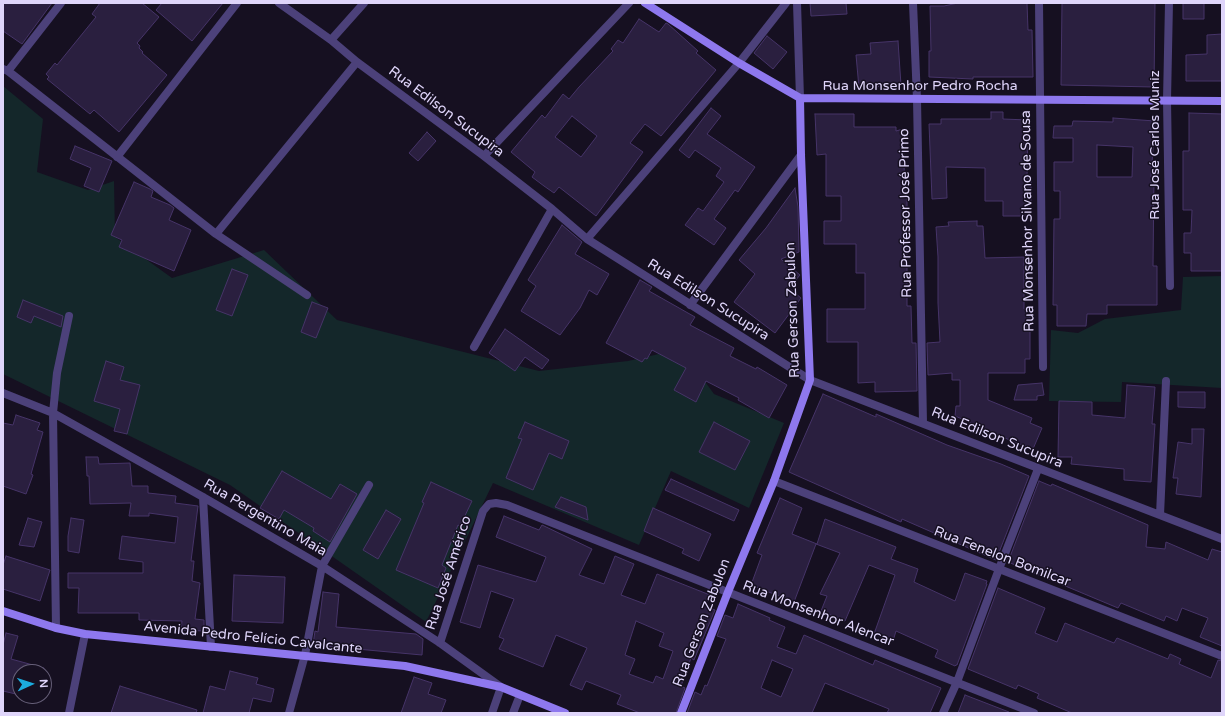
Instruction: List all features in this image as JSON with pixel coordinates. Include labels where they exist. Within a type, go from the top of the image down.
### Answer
[{"type":"street","points":[[61,3],[5,70],[216,234],[307,295]]},
{"type":"street","points":[[117,157],[237,3]]},
{"type":"street","name":"Rua Edilson Sucupira","points":[[279,3],[331,40],[356,62],[484,156],[552,209],[587,239],[810,380],[1222,539]]},
{"type":"street","points":[[331,40],[364,3]]},
{"type":"street","points":[[484,156],[629,3]]},
{"type":"street","name":"Rua Monsenhor Pedro Rocha","points":[[645,3],[739,63],[800,98],[1222,101]]},
{"type":"street","points":[[587,239],[739,63],[786,3]]},
{"type":"street","name":"Rua Gerson Zabulon","points":[[681,713],[728,592],[774,481],[810,380],[801,155],[797,3]]},
{"type":"street","name":"Rua Professor José Primo","points":[[913,3],[917,99],[923,423]]},
{"type":"street","name":"Rua Monsenhor Silvano de Sousa","points":[[1039,3],[1043,366]]},
{"type":"street","name":"Rua José Carlos Muniz","points":[[1169,3],[1166,100],[1170,286]]},
{"type":"street","points":[[216,234],[356,62]]},
{"type":"street","points":[[690,305],[801,155]]},
{"type":"street","points":[[474,347],[552,209]]},
{"type":"street","points":[[56,628],[53,413],[57,373],[68,316]]},
{"type":"street","points":[[1160,515],[1166,382]]},
{"type":"street","name":"Rua Pergentino Maia","points":[[3,392],[53,413],[203,496],[322,566],[440,643],[501,687]]},
{"type":"street","points":[[943,713],[957,682],[1038,469]]},
{"type":"street","name":"Rua Fenelon Bomilcar","points":[[774,481],[1222,656]]},
{"type":"street","points":[[289,713],[305,655],[322,566],[368,485]]},
{"type":"street","points":[[203,496],[211,647]]},
{"type":"street","name":"Rua Monsenhor Alencar","points":[[483,511],[489,504],[496,502],[507,505],[1034,713]]},
{"type":"street","name":"Rua José Américo","points":[[440,643],[483,511]]},
{"type":"street","name":"Avenida Pedro Felício Cavalcante","points":[[3,611],[56,628],[85,634],[406,666],[501,687],[565,713]]},
{"type":"street","points":[[69,713],[85,634]]},
{"type":"street","points":[[492,713],[501,687]]},
{"type":"street","points":[[513,713],[520,695]]},
{"type":"green space","points":[[3,86],[43,119],[37,172],[88,190],[114,181],[115,237],[172,278],[264,250],[337,320],[539,371],[628,361],[681,349],[714,394],[784,423],[749,508],[671,471],[639,545],[493,483],[426,622],[230,485],[3,374]]},
{"type":"green space","points":[[1222,276],[1222,388],[1122,382],[1121,402],[1049,401],[1051,330],[1078,333],[1105,319],[1181,310],[1183,277]]},
{"type":"building","points":[[3,3],[52,3],[22,44],[3,31]]},
{"type":"building","points":[[100,3],[142,3],[159,17],[137,43],[143,52],[142,53],[167,75],[119,132],[94,110],[90,114],[47,79],[49,77],[46,74],[55,63],[57,65],[96,17],[92,14]]},
{"type":"building","points":[[162,3],[223,3],[192,41],[156,10]]},
{"type":"building","points":[[810,3],[846,3],[847,14],[811,16]]},
{"type":"building","points":[[958,3],[1027,3],[1028,30],[1032,30],[1033,77],[973,77],[973,79],[929,77],[929,51],[931,51],[930,6],[944,6]]},
{"type":"building","points":[[1062,3],[1155,3],[1154,87],[1061,85]]},
{"type":"building","points":[[1183,3],[1204,3],[1204,19],[1183,19]]},
{"type":"building","points":[[639,19],[659,32],[666,23],[698,51],[696,53],[716,70],[661,136],[645,124],[630,143],[643,152],[596,216],[559,187],[554,193],[532,177],[535,172],[511,152],[542,115],[545,118],[563,94],[569,99],[613,51],[611,49],[618,40],[623,43]],"holes":[[[572,116],[597,136],[581,157],[555,137]]]},
{"type":"building","points":[[1222,34],[1222,81],[1186,81],[1186,55],[1207,54],[1207,35]]},
{"type":"building","points":[[767,36],[787,52],[773,69],[754,53]]},
{"type":"building","points":[[898,41],[901,85],[859,88],[856,55],[871,54],[870,43]]},
{"type":"building","points":[[711,108],[721,116],[707,134],[755,167],[738,192],[735,190],[714,219],[726,228],[714,245],[685,225],[698,208],[703,211],[724,182],[716,176],[721,168],[695,150],[689,158],[679,150]]},
{"type":"building","points":[[991,112],[1003,112],[1003,119],[1028,120],[1027,178],[1031,178],[1031,201],[1027,201],[1027,216],[1003,216],[1003,201],[985,201],[985,168],[946,167],[947,198],[932,199],[929,124],[941,124],[941,119],[991,119]]},
{"type":"building","points":[[1189,113],[1222,114],[1222,271],[1191,271],[1191,253],[1184,253],[1184,233],[1191,233],[1192,210],[1183,210],[1183,151],[1189,151]]},
{"type":"building","points":[[815,114],[854,114],[854,127],[896,127],[896,131],[903,129],[905,196],[907,196],[907,306],[911,306],[912,343],[916,343],[917,391],[875,392],[875,382],[858,383],[858,342],[827,342],[827,309],[865,309],[865,273],[856,273],[856,244],[824,244],[824,221],[841,221],[841,196],[826,196],[826,154],[817,155]]},
{"type":"building","points":[[1113,118],[1155,121],[1151,177],[1154,177],[1153,266],[1157,266],[1157,305],[1107,305],[1107,314],[1087,314],[1086,326],[1057,326],[1057,305],[1053,305],[1054,219],[1060,219],[1060,191],[1054,191],[1054,162],[1073,162],[1073,138],[1053,138],[1054,126],[1072,126],[1073,121],[1113,122]],"holes":[[[1097,145],[1133,147],[1132,177],[1097,177]]]},
{"type":"building","points":[[427,132],[436,141],[418,161],[409,153]]},
{"type":"building","points":[[75,146],[112,161],[99,192],[84,186],[91,168],[70,159]]},
{"type":"building","points":[[134,182],[153,191],[151,197],[174,208],[169,220],[191,230],[174,271],[119,247],[122,240],[111,235]]},
{"type":"building","points":[[795,188],[798,207],[799,252],[781,259],[800,275],[789,288],[801,298],[775,333],[734,302],[755,274],[739,260],[766,228]]},
{"type":"building","points":[[977,221],[977,226],[983,226],[985,258],[1024,257],[1024,309],[1030,309],[1030,359],[1025,359],[1025,373],[988,373],[988,400],[1032,418],[1030,423],[1042,428],[1033,449],[974,426],[974,424],[955,416],[956,406],[960,406],[960,380],[952,380],[952,373],[928,375],[927,343],[940,342],[936,227],[949,226],[948,222]]},
{"type":"building","points":[[562,225],[582,242],[575,254],[609,274],[597,295],[589,290],[580,308],[560,335],[521,311],[536,286],[528,280]]},
{"type":"building","points":[[232,269],[248,275],[232,316],[216,310]]},
{"type":"building","points":[[640,280],[652,287],[649,291],[695,317],[690,325],[734,348],[730,356],[756,369],[757,367],[787,385],[769,418],[738,400],[739,398],[706,381],[696,402],[674,390],[686,368],[652,350],[647,359],[645,358],[642,362],[606,343]]},
{"type":"building","points":[[23,300],[63,316],[61,327],[34,316],[31,323],[17,317]]},
{"type":"building","points":[[312,302],[328,308],[316,338],[301,332]]},
{"type":"building","points":[[505,329],[549,360],[542,369],[525,357],[515,371],[489,353]]},
{"type":"building","points":[[106,361],[124,367],[120,380],[140,385],[127,434],[114,431],[120,409],[94,401]]},
{"type":"building","points":[[1042,383],[1044,395],[1037,396],[1037,400],[1014,400],[1018,385]]},
{"type":"building","points":[[1127,385],[1155,387],[1152,424],[1155,424],[1151,482],[1124,480],[1124,469],[1071,464],[1072,457],[1058,457],[1059,401],[1092,402],[1092,415],[1125,418]]},
{"type":"building","points":[[1178,392],[1205,392],[1205,408],[1178,407]]},
{"type":"building","points":[[823,394],[876,417],[876,414],[947,445],[1001,464],[1029,476],[996,560],[902,519],[901,522],[789,472]]},
{"type":"building","points":[[16,415],[40,423],[37,430],[43,432],[31,474],[33,475],[26,494],[3,486],[3,423],[13,425]]},
{"type":"building","points":[[525,422],[569,441],[562,459],[549,453],[533,490],[506,478],[522,439],[518,438]]},
{"type":"building","points":[[714,422],[750,441],[735,470],[699,452]]},
{"type":"building","points":[[1192,429],[1204,429],[1201,497],[1176,494],[1178,478],[1173,478],[1178,442],[1192,444]]},
{"type":"building","points":[[86,457],[98,457],[99,464],[130,463],[132,486],[148,486],[148,493],[176,496],[175,503],[198,506],[191,561],[194,561],[192,581],[200,583],[195,619],[204,620],[204,631],[181,630],[182,621],[139,620],[139,613],[78,613],[79,588],[68,588],[68,573],[143,573],[143,562],[119,559],[122,536],[175,543],[178,517],[149,513],[149,516],[129,516],[131,503],[90,504],[89,476],[87,476]]},
{"type":"building","points":[[282,471],[331,499],[340,484],[357,494],[330,542],[313,531],[314,528],[284,510],[279,519],[260,508]]},
{"type":"building","points":[[671,479],[739,510],[734,521],[665,490]]},
{"type":"building","points":[[1039,481],[1051,486],[1052,484],[1148,525],[1146,547],[1165,549],[1166,542],[1208,560],[1212,549],[1222,552],[1222,646],[1200,637],[1208,618],[1182,608],[1177,621],[1166,616],[1164,621],[1121,603],[1118,608],[1008,562]]},
{"type":"building","points":[[431,482],[472,501],[460,526],[458,525],[442,565],[446,568],[438,588],[396,570],[424,503],[422,502]]},
{"type":"building","points":[[561,497],[586,507],[588,520],[555,507]]},
{"type":"building","points":[[780,498],[802,508],[792,534],[817,544],[825,519],[896,547],[891,559],[918,569],[914,582],[955,601],[965,573],[987,581],[957,665],[955,666],[935,657],[938,650],[896,631],[893,641],[874,634],[895,575],[869,565],[845,621],[821,611],[827,596],[820,594],[840,553],[816,544],[794,602],[751,585],[762,555],[757,553]]},
{"type":"building","points":[[653,508],[711,534],[699,561],[682,553],[684,549],[644,531]]},
{"type":"building","points":[[386,510],[401,519],[378,559],[363,550]]},
{"type":"building","points":[[504,516],[539,530],[542,525],[592,549],[579,575],[604,584],[615,556],[634,564],[621,595],[645,604],[657,574],[710,595],[705,606],[715,610],[694,660],[691,658],[681,686],[685,688],[676,713],[640,713],[617,704],[621,695],[586,681],[582,690],[570,685],[587,648],[556,635],[543,667],[499,649],[504,639],[499,637],[514,599],[491,591],[480,628],[460,622],[478,565],[536,582],[546,557],[496,537]],"holes":[[[636,621],[664,633],[659,646],[673,651],[663,679],[656,676],[653,683],[629,674],[635,659],[625,655]]]},
{"type":"building","points":[[28,518],[42,522],[34,547],[19,545]]},
{"type":"building","points":[[71,518],[84,520],[79,553],[68,551],[68,536]]},
{"type":"building","points":[[6,556],[50,570],[40,601],[3,589],[3,565]]},
{"type":"building","points":[[234,575],[285,577],[283,623],[232,621]]},
{"type":"building","points":[[998,588],[1045,608],[1035,633],[1057,642],[1065,623],[1114,643],[1117,638],[1168,659],[1170,654],[1181,659],[1179,664],[1211,678],[1218,660],[1222,661],[1222,713],[1072,713],[1037,698],[1039,694],[1018,685],[1016,689],[968,669]]},
{"type":"building","points":[[323,592],[339,594],[336,627],[416,634],[423,639],[422,655],[313,645],[315,631],[318,632]]},
{"type":"building","points":[[738,604],[770,618],[769,620],[785,627],[777,647],[796,654],[804,635],[873,665],[875,660],[941,688],[930,713],[887,713],[889,709],[825,683],[812,713],[687,713],[695,692],[701,695],[705,685],[707,686],[726,639],[717,636],[725,615],[733,618]],"holes":[[[772,660],[793,669],[781,697],[761,688]]]},
{"type":"building","points":[[6,633],[18,636],[11,659],[29,664],[12,664],[12,693],[3,691],[3,645]]},
{"type":"building","points":[[230,671],[258,678],[256,684],[274,689],[271,702],[253,698],[249,713],[203,713],[210,686],[225,690]]},
{"type":"building","points":[[414,677],[432,683],[428,694],[446,700],[441,713],[401,713]]},
{"type":"building","points":[[120,686],[197,710],[196,713],[111,713]]},
{"type":"building","points":[[965,695],[1009,712],[1009,713],[958,713]]}]
